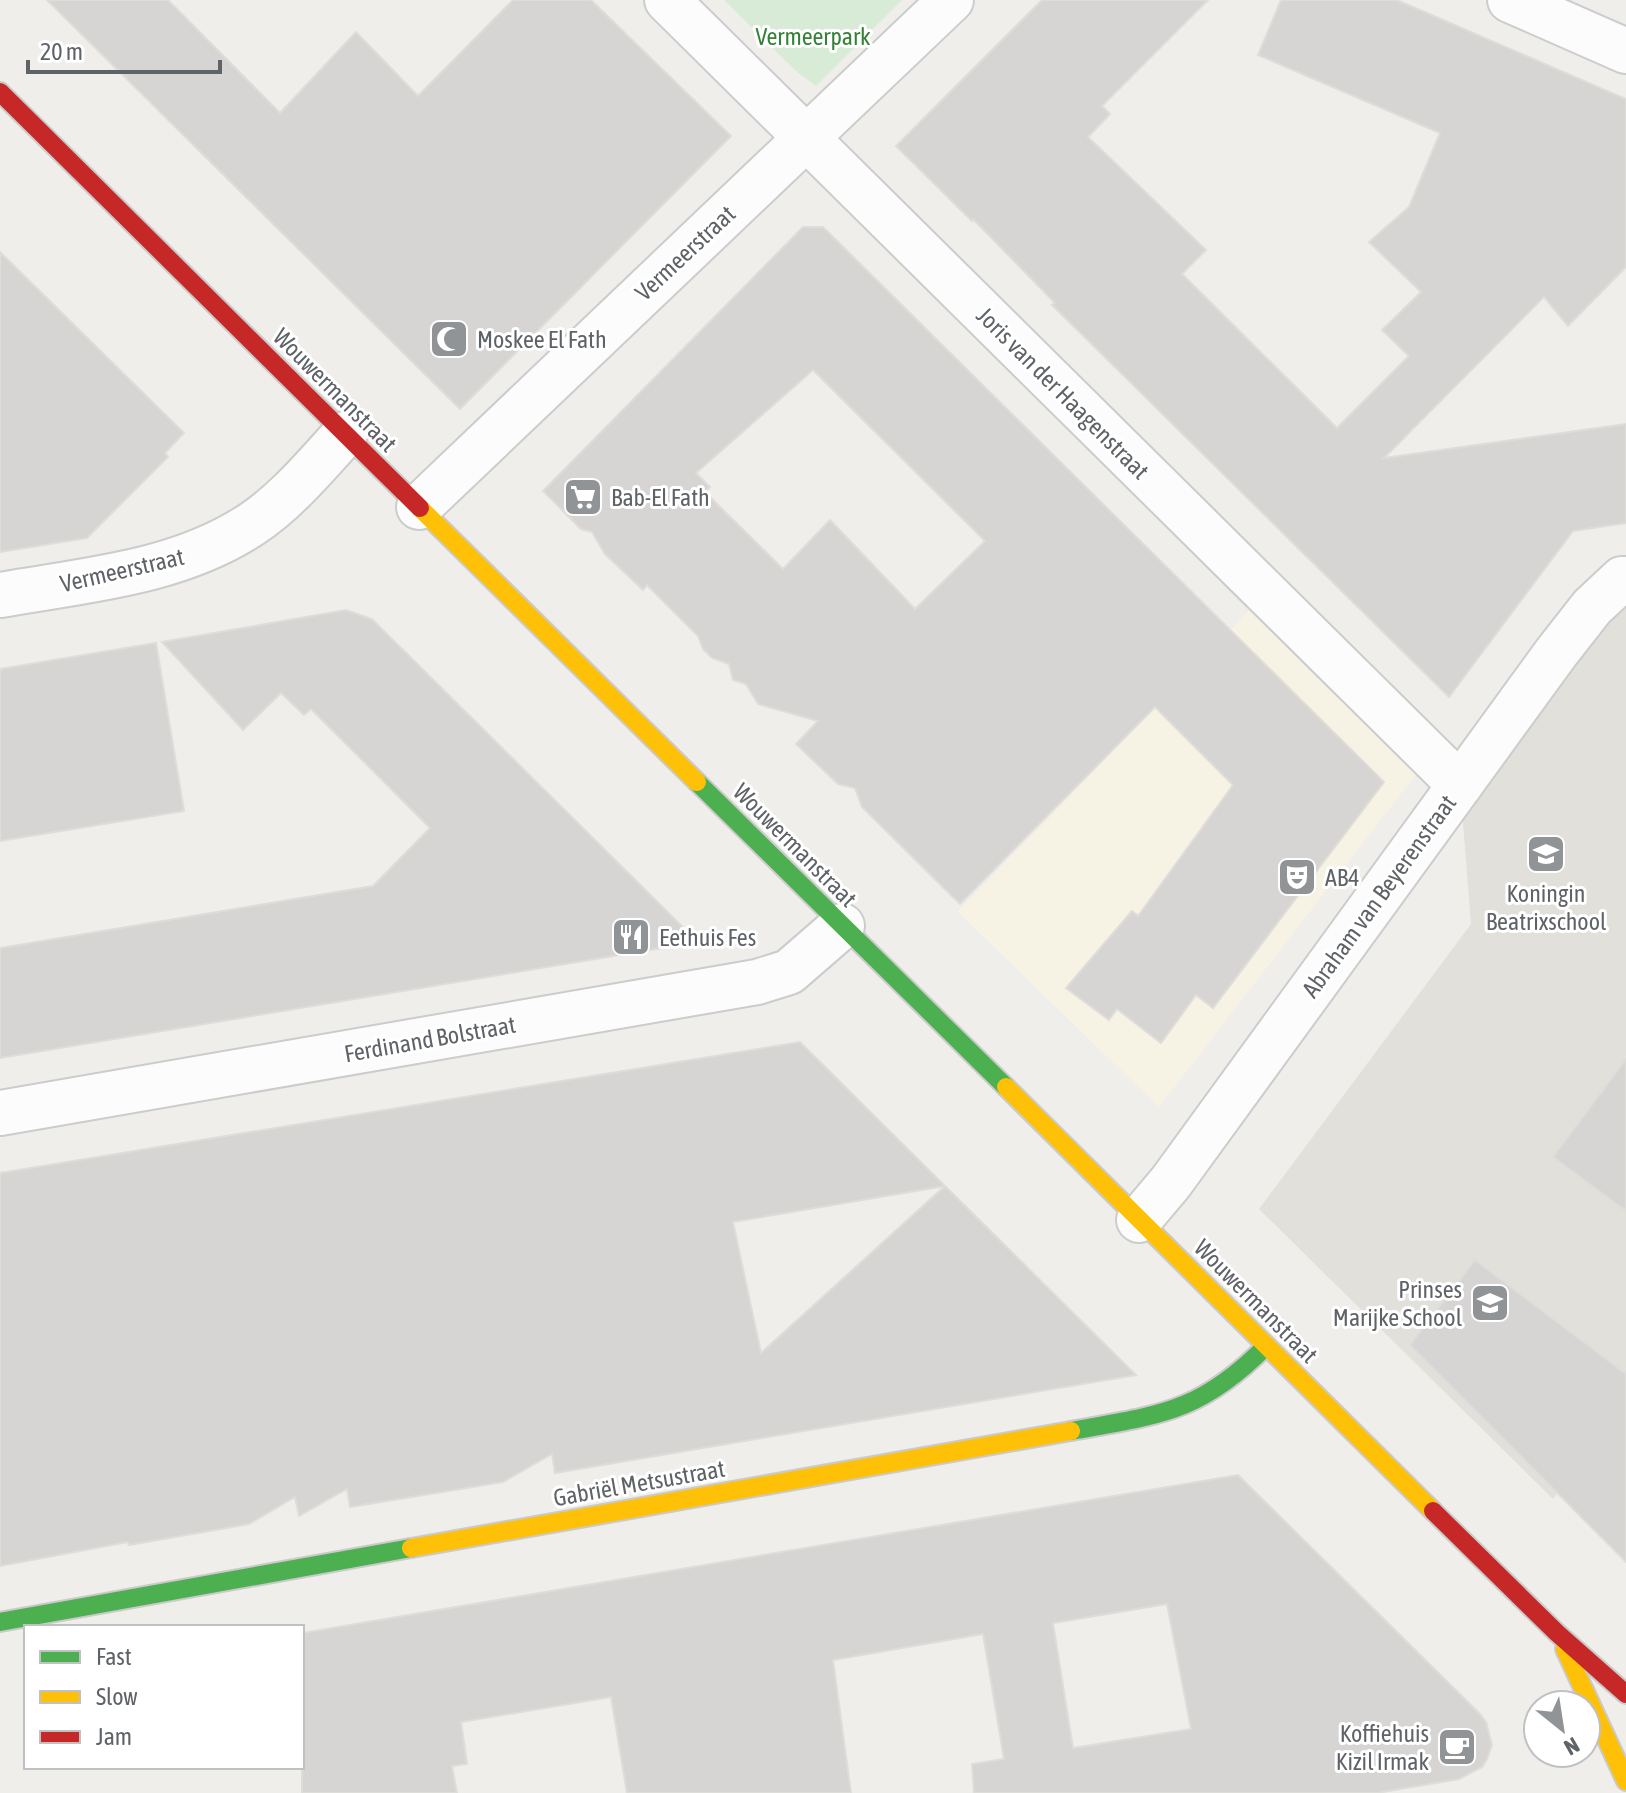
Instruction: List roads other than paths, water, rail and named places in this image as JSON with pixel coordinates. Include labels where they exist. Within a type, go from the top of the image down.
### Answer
[{"type":"street","name":"Joris van der Haagenstraat","points":[[667,0],[1460,785]]},
{"type":"street","name":"Vermeerstraat","points":[[419,507],[951,0]]},
{"type":"street","points":[[1510,0],[1626,51]]},
{"type":"street","name":"Wouwermanstraat","points":[[0,92],[1557,1633],[1626,1694]]},
{"type":"street","name":"Vermeerstraat","points":[[0,595],[142,570],[203,551],[254,523],[292,491],[345,434]]},
{"type":"street","name":"Abraham van Beyerenstraat","points":[[1139,1220],[1171,1182],[1592,607],[1622,579],[1626,579]]},
{"type":"street","name":"Ferdinand Bolstraat","points":[[0,1113],[757,982],[789,972],[842,926]]},
{"type":"street","name":"Gabriël Metsustraat","points":[[0,1622],[1153,1416],[1185,1407],[1212,1393],[1236,1377],[1266,1346]]},
{"type":"street","name":"Wouwermanstraat","points":[[1557,1633],[1626,1781]]},
{"type":"place","name":"Moskee El Fath","points":[[449,339]]},
{"type":"place","name":"Bab-El Fath","points":[[583,497]]},
{"type":"place","name":"Koningin Beatrixschool","points":[[1546,854]]},
{"type":"place","name":"AB4","points":[[1297,877]]},
{"type":"place","name":"Eethuis Fes","points":[[631,937]]},
{"type":"place","name":"Prinses Marijke School","points":[[1490,1303]]},
{"type":"place","name":"Koffiehuis Kizil Irmak","points":[[1457,1747]]},
{"type":"park label","name":"Vermeerpark","points":[[813,36]]}]
